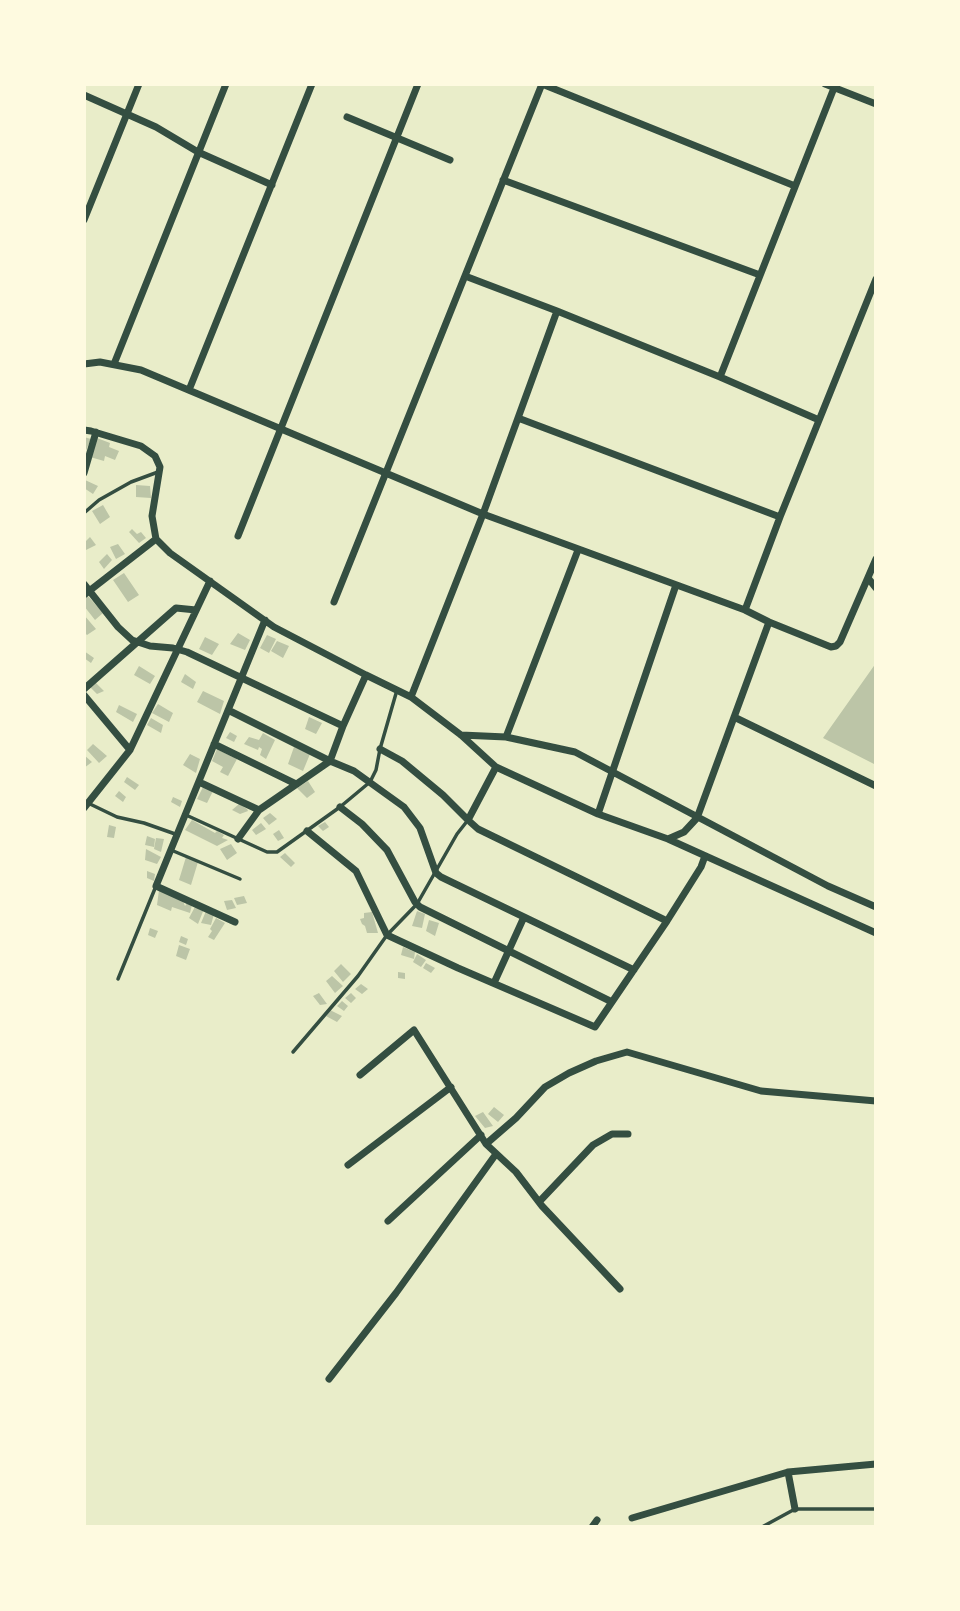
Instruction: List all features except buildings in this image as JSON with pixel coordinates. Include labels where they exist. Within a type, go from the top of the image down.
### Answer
[{"type":"street","points":[[84,220],[139,84]]},
{"type":"street","points":[[114,364],[226,84]]},
{"type":"street","points":[[189,390],[312,84]]},
{"type":"street","points":[[238,536],[418,84]]},
{"type":"street","points":[[334,603],[542,84],[795,186]]},
{"type":"street","points":[[825,84],[876,104]]},
{"type":"street","points":[[720,377],[834,88]]},
{"type":"street","points":[[84,95],[156,127],[198,152],[272,185]]},
{"type":"street","points":[[347,117],[450,160]]},
{"type":"street","points":[[503,180],[760,275]]},
{"type":"street","points":[[465,276],[720,377],[819,420]]},
{"type":"street","points":[[745,610],[876,279]]},
{"type":"street","points":[[411,697],[484,514],[557,311]]},
{"type":"street","points":[[84,364],[100,362],[141,370],[484,514],[745,610],[831,647],[840,642],[876,559]]},
{"type":"street","points":[[518,418],[780,517]]},
{"type":"street","points":[[84,430],[141,446],[155,456],[160,467],[152,516],[156,539],[170,553],[274,627],[411,697],[461,735],[496,767],[598,814],[668,839],[876,933]]},
{"type":"street","points":[[84,473],[96,432]]},
{"type":"street","points":[[156,539],[86,590],[118,627],[136,642],[187,652],[342,726]]},
{"type":"street","points":[[506,737],[578,550]]},
{"type":"street","points":[[868,578],[876,588]]},
{"type":"street","points":[[86,805],[130,750],[210,581]]},
{"type":"street","points":[[598,814],[676,585]]},
{"type":"street","points":[[84,689],[176,608],[197,610]]},
{"type":"street","points":[[235,922],[156,886],[265,620]]},
{"type":"street","points":[[668,839],[684,832],[697,818],[769,622]]},
{"type":"street","points":[[238,839],[259,810],[330,761],[342,726],[366,675]]},
{"type":"street","points":[[84,695],[130,750]]},
{"type":"street","points":[[228,710],[354,771],[404,807],[420,828],[436,873],[441,877],[634,970]]},
{"type":"street","points":[[734,717],[876,786]]},
{"type":"street","points":[[461,735],[506,737],[575,752],[828,886],[876,907]]},
{"type":"street","points":[[214,744],[296,784]]},
{"type":"street","points":[[380,749],[402,761],[478,829],[667,921]]},
{"type":"street","points":[[468,820],[496,767]]},
{"type":"street","points":[[199,782],[259,810]]},
{"type":"street","points":[[340,807],[362,824],[387,850],[420,907],[612,1002]]},
{"type":"street","points":[[307,831],[356,871],[387,935],[595,1027],[667,921],[705,856]]},
{"type":"street","points":[[494,983],[524,917]]},
{"type":"street","points":[[360,1076],[414,1030],[486,1144],[516,1172],[539,1202],[621,1289]]},
{"type":"street","points":[[486,1144],[516,1118],[545,1087],[596,1061],[627,1052],[761,1091],[876,1101]]},
{"type":"street","points":[[348,1165],[451,1087]]},
{"type":"street","points":[[539,1202],[593,1145],[612,1134],[628,1134]]},
{"type":"street","points":[[388,1221],[481,1135]]},
{"type":"street","points":[[329,1379],[396,1293],[496,1154]]},
{"type":"street","points":[[632,1518],[788,1472],[876,1465]]},
{"type":"street","points":[[788,1472],[795,1509]]},
{"type":"lane","points":[[84,513],[99,500],[120,488],[160,471]]},
{"type":"lane","points":[[186,815],[267,852],[277,852],[370,782],[376,770],[397,690]]},
{"type":"lane","points":[[86,805],[177,835]]},
{"type":"lane","points":[[293,1052],[358,976],[387,935],[417,904],[457,834],[468,820]]},
{"type":"lane","points":[[171,850],[240,878]]},
{"type":"lane","points":[[118,979],[156,886]]},
{"type":"lane","points":[[762,1527],[795,1509],[876,1509]]}]
